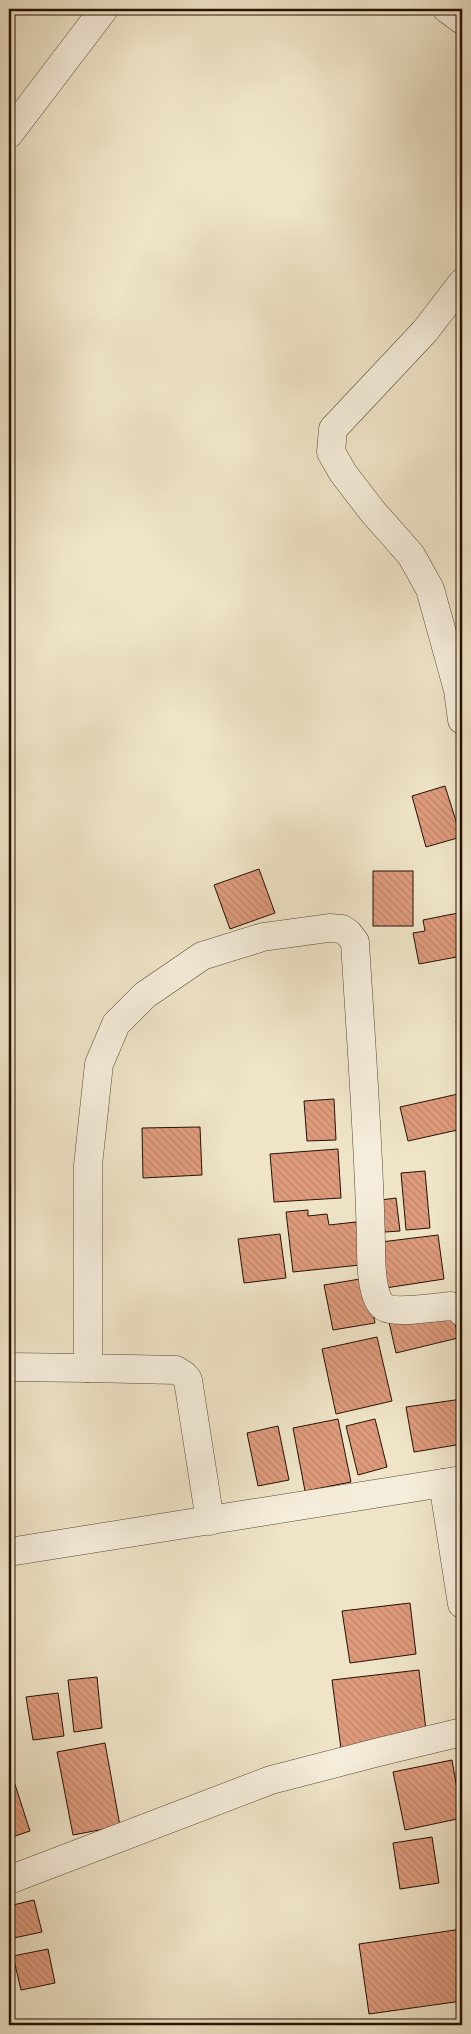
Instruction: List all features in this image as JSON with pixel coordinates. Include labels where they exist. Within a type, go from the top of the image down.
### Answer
[{"type":"street","points":[[9,134],[104,9]]},
{"type":"street","points":[[447,9],[462,20]]},
{"type":"street","points":[[462,283],[425,331],[333,429],[330,452],[343,473],[411,555],[430,589],[458,690],[462,720]]},
{"type":"street","points":[[88,1368],[88,1165],[99,1064],[116,1024],[145,995],[202,956],[263,937],[329,928],[342,929],[355,942],[371,1251],[375,1295],[382,1306],[392,1310],[451,1306],[460,1309],[462,1312]]},
{"type":"street","points":[[9,1367],[176,1370],[184,1375],[188,1380],[210,1520]]},
{"type":"street","points":[[9,1552],[453,1482],[462,1604]]},
{"type":"street","points":[[9,1880],[271,1780],[462,1732]]},
{"type":"building","points":[[445,786],[461,837],[426,847],[412,796]]},
{"type":"building","points":[[259,869],[275,913],[230,929],[214,885]]},
{"type":"building","points":[[373,871],[413,871],[413,926],[373,926]]},
{"type":"building","points":[[458,913],[462,933],[462,956],[419,964],[413,933],[425,931],[423,920]]},
{"type":"building","points":[[462,1019],[462,1040],[456,1021]]},
{"type":"building","points":[[458,1094],[462,1129],[408,1141],[400,1107]]},
{"type":"building","points":[[334,1099],[336,1140],[307,1141],[304,1101]]},
{"type":"building","points":[[200,1127],[202,1175],[143,1178],[142,1128]]},
{"type":"building","points":[[338,1149],[341,1198],[274,1202],[270,1154]]},
{"type":"building","points":[[425,1171],[430,1228],[406,1230],[401,1173]]},
{"type":"building","points":[[396,1198],[400,1231],[385,1232],[381,1200]]},
{"type":"building","points":[[308,1210],[308,1216],[327,1214],[329,1225],[356,1222],[360,1265],[293,1272],[286,1212]]},
{"type":"building","points":[[280,1234],[286,1278],[244,1283],[238,1239]]},
{"type":"building","points":[[438,1235],[444,1279],[379,1289],[373,1243]]},
{"type":"building","points":[[366,1278],[375,1323],[333,1330],[324,1285]]},
{"type":"building","points":[[452,1308],[458,1338],[396,1353],[389,1322]]},
{"type":"building","points":[[377,1337],[392,1401],[336,1414],[322,1349]]},
{"type":"building","points":[[462,1399],[462,1444],[414,1452],[406,1407]]},
{"type":"building","points":[[338,1419],[351,1482],[305,1491],[293,1428]]},
{"type":"building","points":[[375,1419],[387,1467],[358,1475],[346,1426]]},
{"type":"building","points":[[278,1426],[289,1480],[258,1486],[247,1433]]},
{"type":"building","points":[[410,1603],[416,1654],[350,1663],[342,1611]]},
{"type":"building","points":[[419,1670],[427,1739],[341,1749],[332,1680]]},
{"type":"building","points":[[97,1677],[102,1728],[74,1732],[68,1680]]},
{"type":"building","points":[[58,1693],[64,1736],[33,1740],[26,1697]]},
{"type":"building","points":[[105,1743],[120,1826],[73,1835],[57,1752]]},
{"type":"building","points":[[452,1760],[462,1818],[405,1830],[393,1772]]},
{"type":"building","points":[[9,1766],[30,1831],[9,1838]]},
{"type":"building","points":[[432,1837],[439,1883],[400,1889],[393,1843]]},
{"type":"building","points":[[34,1900],[42,1932],[9,1939],[9,1906]]},
{"type":"building","points":[[462,1929],[462,2001],[369,2014],[359,1944]]},
{"type":"building","points":[[48,1949],[55,1983],[21,1990],[13,1956]]}]
